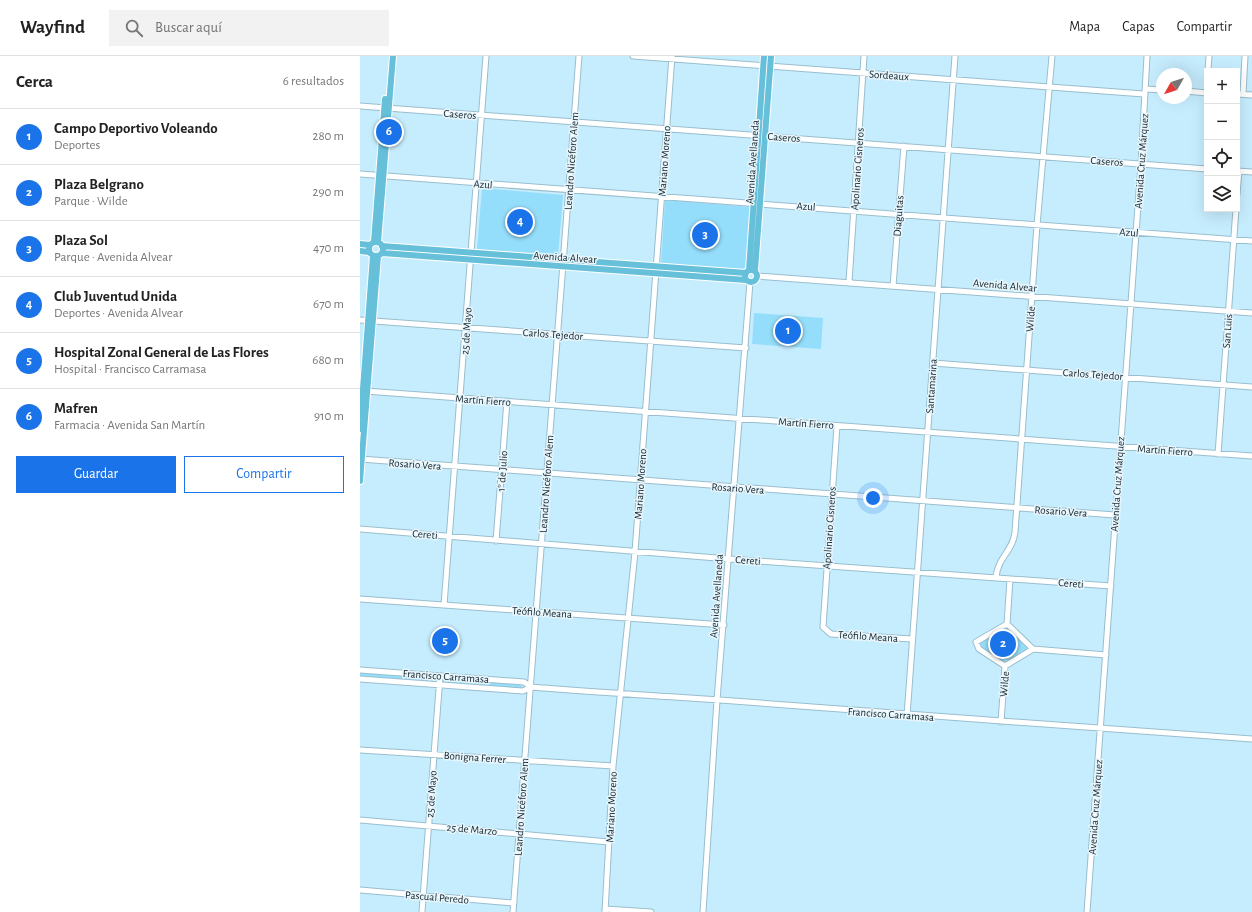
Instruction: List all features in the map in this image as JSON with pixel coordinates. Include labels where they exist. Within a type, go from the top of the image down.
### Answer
[{"type":"main road","points":[[387,108],[389,56]]},
{"type":"main road","points":[[360,429],[371,320],[387,108],[393,56]]},
{"type":"main road","name":"Avenida Avellaneda","points":[[764,56],[767,66]]},
{"type":"main road","name":"Avenida Avellaneda","points":[[750,275],[767,66],[770,56]]},
{"type":"main road","name":"Avenida Alvear","points":[[360,244],[376,244],[563,263],[750,275]]},
{"type":"main road","points":[[376,244],[376,254]]},
{"type":"main road","name":"Avenida Alvear","points":[[360,251],[376,254],[471,260],[563,263]]},
{"type":"main road","points":[[360,480],[363,391]]},
{"type":"street","name":"25 de Mayo","points":[[444,606],[456,467],[486,56]]},
{"type":"street","name":"Leandro Nicéforo Alem","points":[[513,912],[579,56]]},
{"type":"street","name":"Sordeaux","points":[[633,56],[672,57],[767,66],[1050,88],[1145,92],[1156,91]]},
{"type":"street","name":"Apolinario Cisneros","points":[[848,282],[864,56]]},
{"type":"street","name":"Santamarina","points":[[906,716],[918,571],[955,56]]},
{"type":"street","name":"Wilde","points":[[996,577],[998,564],[1013,544],[1017,508],[1037,225],[1052,56]]},
{"type":"street","name":"Avenida Cruz Márquez","points":[[1087,912],[1130,305],[1142,164],[1147,56]]},
{"type":"street","points":[[1208,68],[1209,56]]},
{"type":"street","points":[[1245,56],[1243,94],[1252,95]]},
{"type":"street","name":"Mariano Moreno","points":[[605,911],[613,766],[635,552],[672,57]]},
{"type":"street","points":[[1192,92],[1204,93]]},
{"type":"street","name":"Caseros","points":[[360,106],[1204,168]]},
{"type":"street","name":"Diaguitas","points":[[893,286],[904,146]]},
{"type":"street","points":[[1240,171],[1252,172]]},
{"type":"street","name":"Azul","points":[[360,174],[477,184],[569,189],[1252,241]]},
{"type":"street","name":"San Luis","points":[[1218,454],[1236,212]]},
{"type":"street","name":"Avenida Alvear","points":[[750,275],[1032,298],[1252,313]]},
{"type":"street","name":"Avenida Avellaneda","points":[[702,912],[717,700],[746,348],[750,275]]},
{"type":"street","name":"Carlos Tejedor","points":[[360,320],[746,348]]},
{"type":"street","name":"Carlos Tejedor","points":[[933,363],[1252,387]]},
{"type":"street","name":"Martín Fierro","points":[[363,391],[1252,456]]},
{"type":"street","name":"1° de Julio","points":[[496,540],[507,401]]},
{"type":"street","name":"Apolinario Cisneros","points":[[825,630],[822,624],[837,426]]},
{"type":"street","name":"Rosario Vera","points":[[361,459],[640,481],[1115,515]]},
{"type":"street","name":"Cereti","points":[[360,530],[635,552],[918,571],[1111,586]]},
{"type":"street","points":[[1010,579],[1007,624],[1033,649],[1106,656]]},
{"type":"street","name":"Teófilo Meana","points":[[360,599],[724,625]]},
{"type":"street","points":[[1005,666],[979,649],[976,642],[1007,624]]},
{"type":"street","name":"Teófilo Meana","points":[[825,630],[831,634],[912,639]]},
{"type":"street","name":"Wilde","points":[[1001,722],[1005,666],[1033,649]]},
{"type":"street","name":"Francisco Carramasa","points":[[360,670],[524,682],[531,687]]},
{"type":"street","name":"25 de Mayo","points":[[422,912],[440,676]]},
{"type":"street","name":"Francisco Carramasa","points":[[360,679],[522,691],[531,687],[621,695],[717,700],[906,716],[1252,739]]},
{"type":"street","name":"Bonigna Ferrer","points":[[360,750],[613,766]]},
{"type":"street","name":"25 de Marzo","points":[[360,820],[609,842]]},
{"type":"street","name":"Pascual Peredo","points":[[360,890],[514,903]]},
{"type":"street","points":[[605,911],[651,912]]},
{"type":"shaded area","points":[[482,188],[563,195],[558,256],[477,249]]},
{"type":"shaded area","points":[[665,200],[750,207],[746,267],[740,271],[661,264]]},
{"type":"shaded area","points":[[754,313],[823,318],[821,349],[752,344]]},
{"type":"shaded area","points":[[1007,629],[1029,649],[1028,651],[1002,662],[981,646],[981,642]]},
{"type":"shaded area","points":[[360,673],[432,678],[432,682],[360,677]]},
{"type":"shaded area","points":[[443,679],[522,685],[522,689],[443,683]]},
{"type":"place","name":"Mafren","points":[[389,132]]},
{"type":"place","name":"Club Juventud Unida","points":[[520,222]]},
{"type":"place","name":"Plaza Sol","points":[[705,235]]},
{"type":"place","name":"Campo Deportivo Voleando","points":[[788,331]]},
{"type":"place","name":"Hospital Zonal General de Las Flores","points":[[445,641]]},
{"type":"place","name":"Plaza Belgrano","points":[[1003,644]]}]
